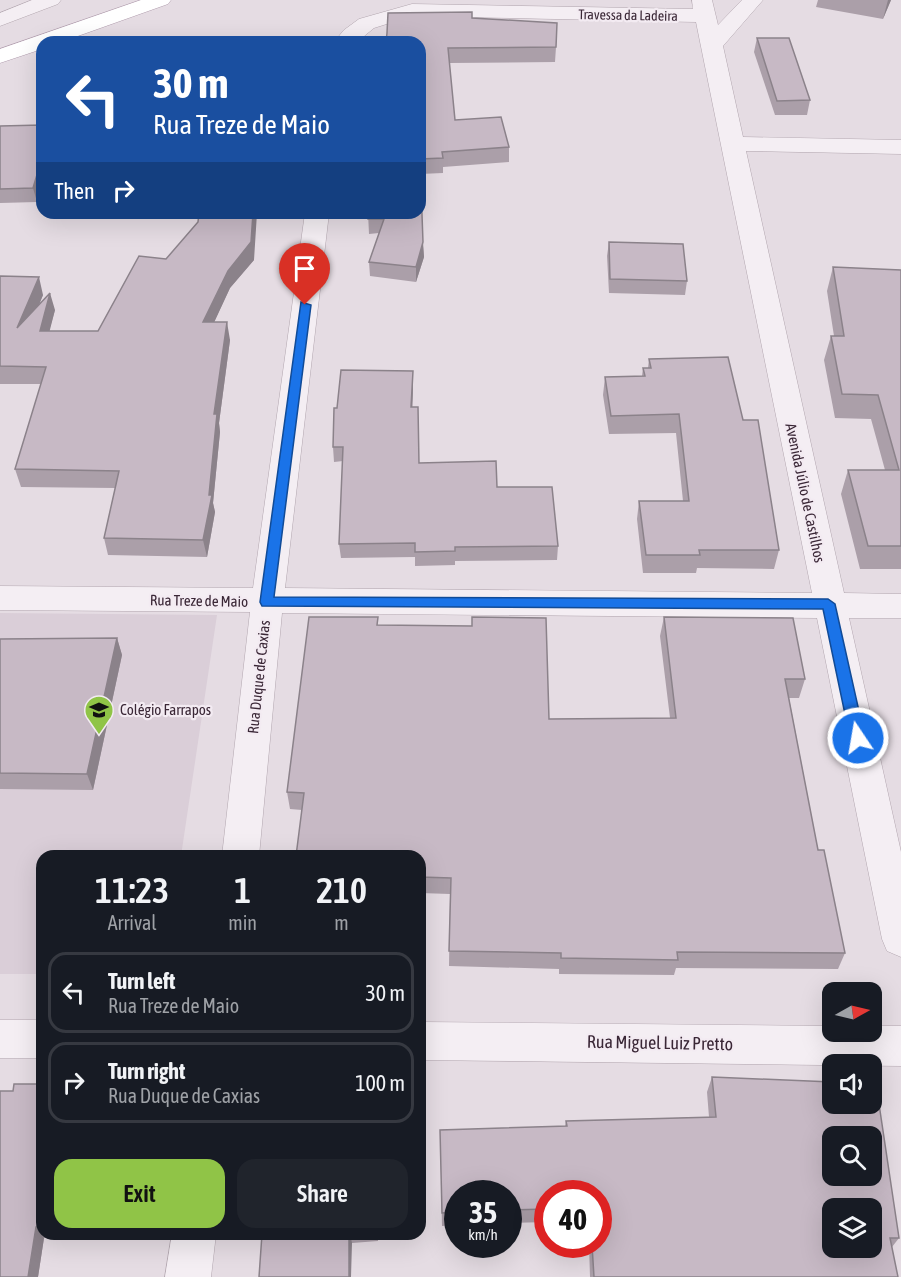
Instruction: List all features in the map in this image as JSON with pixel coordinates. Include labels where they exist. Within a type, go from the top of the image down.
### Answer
[{"type":"main road","points":[[57,36],[160,0]]},
{"type":"main road","points":[[0,56],[36,43]]},
{"type":"street","points":[[0,20],[51,0]]},
{"type":"street","points":[[710,47],[753,0]]},
{"type":"street","name":"Avenida Júlio de Castilhos","points":[[704,8],[710,47],[901,939]]},
{"type":"street","name":"Travessa da Ladeira","points":[[349,36],[371,19],[412,10],[704,8]]},
{"type":"street","points":[[732,144],[901,147]]},
{"type":"street","name":"Rua Duque de Caxias","points":[[241,850],[267,602],[316,219]]},
{"type":"street","name":"Rua Treze de Maio","points":[[0,598],[901,606]]},
{"type":"street","points":[[0,1039],[36,1039]]},
{"type":"street","name":"Rua Miguel Luiz Pretto","points":[[426,1041],[901,1046]]},
{"type":"street","points":[[188,1277],[193,1240]]},
{"type":"shaded area","name":"Colégio Farrapos","points":[[0,613],[217,615],[182,850],[36,850],[36,974],[0,974]]},
{"type":"building","points":[[472,12],[472,18],[557,23],[556,47],[448,48],[455,120],[501,117],[509,147],[442,152],[443,158],[426,159],[426,36],[386,36],[388,13]]},
{"type":"building","points":[[757,38],[789,38],[810,100],[777,101]]},
{"type":"building","points":[[36,125],[36,178],[33,188],[0,189],[0,126]]},
{"type":"building","points":[[198,219],[253,219],[251,242],[228,271],[203,322],[227,322],[214,414],[217,414],[209,495],[212,495],[203,540],[104,538],[119,471],[15,469],[46,367],[0,366],[0,276],[39,277],[17,328],[50,293],[40,331],[98,331],[139,256],[166,259]]},
{"type":"building","points":[[384,219],[422,219],[423,242],[416,267],[369,262]]},
{"type":"building","points":[[609,242],[683,244],[687,281],[610,279]]},
{"type":"building","points":[[833,267],[901,270],[901,546],[868,546],[848,470],[899,470],[878,395],[842,394],[831,336],[844,336]]},
{"type":"building","points":[[728,357],[743,420],[758,420],[779,550],[699,550],[700,555],[646,555],[639,501],[689,501],[679,414],[611,416],[605,377],[645,376],[643,368],[651,368],[649,359]]},
{"type":"building","points":[[341,370],[413,371],[411,407],[418,407],[419,463],[496,461],[497,487],[552,487],[558,546],[455,547],[455,551],[415,552],[415,543],[339,544],[343,447],[333,447],[334,408],[337,408]]},
{"type":"building","points":[[309,617],[378,617],[377,625],[472,626],[472,617],[546,618],[549,719],[676,718],[664,617],[793,618],[805,679],[785,679],[818,850],[824,850],[845,953],[677,952],[678,960],[561,958],[561,953],[449,951],[451,878],[426,877],[426,850],[297,850],[304,793],[287,792]]},
{"type":"building","points":[[117,638],[87,774],[0,773],[0,639]]},
{"type":"building","points":[[712,1077],[822,1082],[822,1114],[880,1114],[899,1238],[890,1238],[898,1277],[594,1277],[593,1258],[612,1258],[612,1180],[534,1180],[534,1209],[522,1210],[522,1180],[444,1180],[444,1213],[442,1213],[440,1130],[567,1126],[566,1121],[716,1117]]},
{"type":"building","points":[[14,1084],[36,1084],[36,1227],[28,1277],[0,1277],[0,1091],[13,1091]]},
{"type":"building","points":[[262,1240],[349,1240],[349,1277],[259,1277]]},
{"type":"place","name":"Colégio Farrapos","points":[[99,736]]},
{"type":"route","points":[[305,305],[267,602],[828,604],[858,738]]}]
